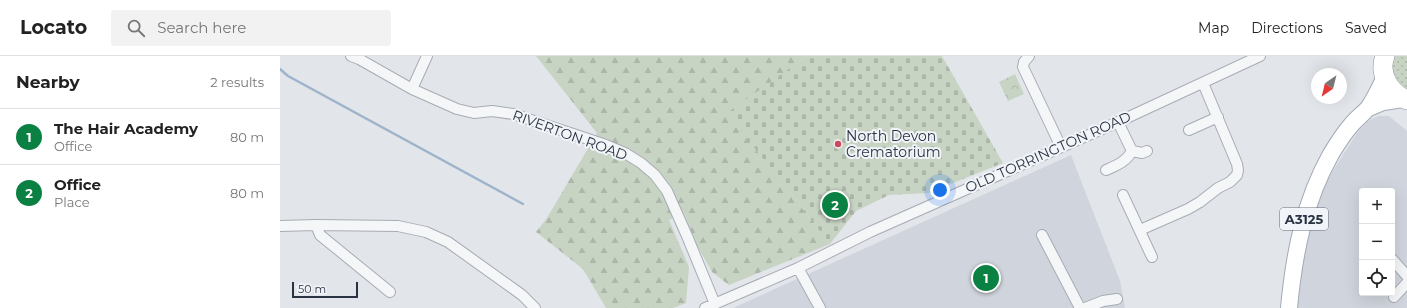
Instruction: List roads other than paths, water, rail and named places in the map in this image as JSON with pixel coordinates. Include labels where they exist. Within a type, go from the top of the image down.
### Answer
[{"type":"highway","points":[[1383,64],[1391,88],[1405,100]]},
{"type":"main road","name":"A3125","points":[[1288,308],[1292,273],[1300,231],[1318,179],[1342,137],[1368,108],[1383,64]]},
{"type":"main road","name":"A3125","points":[[1368,108],[1383,102],[1405,100]]},
{"type":"street","name":"RIVERTON ROAD","points":[[351,56],[412,89],[457,109],[474,113],[492,111],[513,114],[618,150],[641,163],[655,175],[667,191],[715,304]]},
{"type":"street","points":[[412,89],[427,56]]},
{"type":"street","points":[[1030,56],[1024,62],[1023,67],[1061,147]]},
{"type":"street","name":"OLD TORRINGTON ROAD","points":[[705,308],[798,268],[870,232],[1118,122],[1203,83],[1248,59],[1260,56]]},
{"type":"street","points":[[1140,230],[1188,209],[1218,188],[1234,180],[1237,175],[1237,164],[1203,83]]},
{"type":"street","points":[[1189,130],[1218,117]]},
{"type":"street","points":[[1118,122],[1132,151]]},
{"type":"street","points":[[1132,151],[1142,153],[1147,151]]},
{"type":"street","points":[[1106,170],[1124,161],[1128,158],[1132,151]]},
{"type":"street","points":[[1123,195],[1152,257]]},
{"type":"street","points":[[316,225],[320,235],[390,292]]},
{"type":"street","points":[[280,226],[398,226],[426,232],[448,242],[516,291],[535,308]]},
{"type":"street","points":[[1042,235],[1080,308]]},
{"type":"street","points":[[1393,260],[1407,276]]},
{"type":"street","points":[[798,268],[820,308]]},
{"type":"street","points":[[1394,298],[1407,283]]},
{"type":"street","points":[[1085,308],[1103,301],[1117,299]]},
{"type":"waterway","points":[[280,69],[288,76],[523,204]]},
{"type":"place","name":"North Devon Crematorium","points":[[838,144]]},
{"type":"place","name":"Office","points":[[835,205]]},
{"type":"place","name":"The Hair Academy","points":[[986,278]]}]
